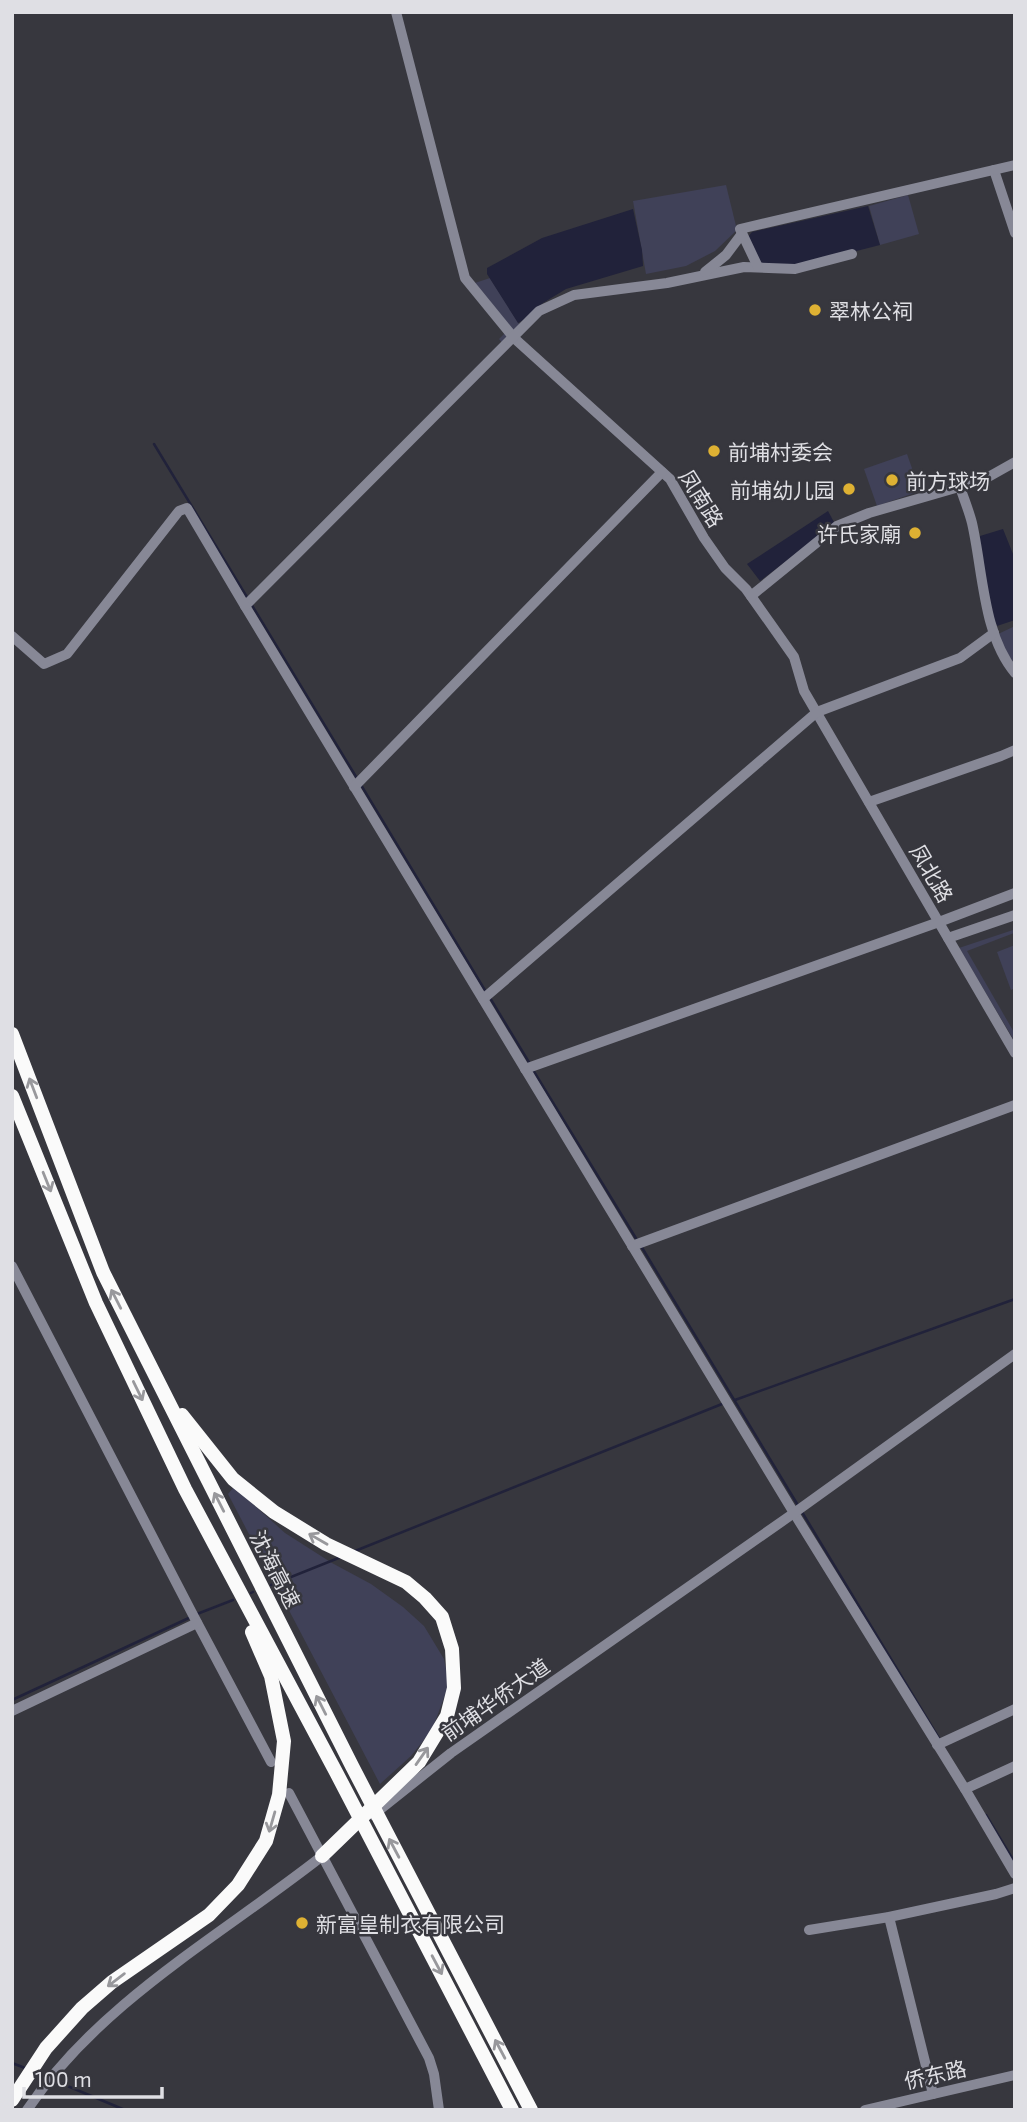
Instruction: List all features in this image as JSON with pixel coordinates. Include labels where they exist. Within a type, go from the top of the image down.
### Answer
[{"type":"highway","name":"沈海高速","points":[[12,1034],[103,1272],[352,1766],[531,2110]]},
{"type":"highway","name":"沈海高速","points":[[12,1096],[96,1303],[185,1489],[512,2110]]},
{"type":"highway","points":[[159,1384],[233,1479],[274,1512],[326,1544],[406,1582],[442,1617],[452,1649],[454,1688],[447,1716],[419,1762],[322,1856]]},
{"type":"highway","points":[[12,2100],[46,2048],[82,2008],[112,1982],[209,1915],[238,1885],[267,1841],[279,1794],[284,1741],[271,1676],[216,1547]]},
{"type":"street","name":"凤南路","points":[[396,12],[466,278],[514,338],[670,479],[704,538],[725,568],[751,596],[794,657],[804,691],[817,712]]},
{"type":"street","points":[[758,267],[740,229],[1015,165]]},
{"type":"street","points":[[994,170],[1015,233]]},
{"type":"street","points":[[695,277],[711,269],[741,235]]},
{"type":"street","points":[[248,603],[539,311],[574,295],[667,283],[744,267],[795,270],[852,254]]},
{"type":"street","points":[[751,596],[837,526],[869,513],[982,480],[1015,462]]},
{"type":"street","points":[[357,784],[662,472]]},
{"type":"street","points":[[960,487],[972,524],[994,633],[1003,660],[1015,673]]},
{"type":"street","points":[[12,636],[44,664],[67,654],[179,511],[187,508],[248,603],[940,1743],[1015,1874]]},
{"type":"street","points":[[486,996],[817,712],[960,658],[994,633]]},
{"type":"street","name":"凤北路","points":[[817,712],[1015,1053]]},
{"type":"street","points":[[869,802],[1015,750]]},
{"type":"street","points":[[529,1067],[1015,893]]},
{"type":"street","points":[[948,938],[1015,915]]},
{"type":"street","points":[[637,1244],[1015,1105]]},
{"type":"street","points":[[12,1266],[271,1762]]},
{"type":"street","name":"前埔华侨大道","points":[[27,2110],[74,2052],[141,1990],[322,1856],[451,1753],[1015,1354]]},
{"type":"street","points":[[12,1711],[195,1618]]},
{"type":"street","points":[[940,1743],[1015,1709]]},
{"type":"street","points":[[967,1788],[1015,1766]]},
{"type":"street","points":[[289,1793],[429,2058],[439,2110]]},
{"type":"street","points":[[809,1930],[889,1917],[996,1895],[1015,1888]]},
{"type":"street","points":[[889,1917],[933,2094]]},
{"type":"street","name":"侨东路","points":[[865,2110],[1015,2075]]},
{"type":"shaded area","points":[[726,185],[737,230],[715,251],[686,266],[646,274],[633,201]]},
{"type":"shaded area","points":[[908,195],[919,234],[880,245],[869,206]]},
{"type":"shaded area","points":[[868,206],[880,245],[794,267],[761,265],[747,238],[752,232]]},
{"type":"shaded area","points":[[633,209],[643,266],[566,289],[518,323],[487,274],[487,268],[542,238]]},
{"type":"shaded area","points":[[490,278],[521,327],[505,346],[499,339],[511,327],[475,283]]},
{"type":"shaded area","name":"前方球场","points":[[907,454],[920,491],[877,506],[864,469]]},
{"type":"shaded area","points":[[828,511],[835,524],[760,581],[747,564]]},
{"type":"shaded area","points":[[1003,529],[1015,559],[1015,620],[997,626],[978,542],[980,536]]},
{"type":"shaded area","points":[[1015,626],[1015,665],[996,635]]},
{"type":"shaded area","points":[[1013,930],[1014,933],[967,951],[1015,1034],[1015,1042],[959,948]]},
{"type":"shaded area","points":[[1015,945],[1015,988],[1011,990],[997,952]]},
{"type":"shaded area","points":[[234,1487],[285,1533],[371,1584],[403,1607],[424,1626],[444,1659],[449,1684],[432,1730],[411,1756],[380,1784],[228,1494]]},
{"type":"waterway","points":[[154,444],[358,780]]},
{"type":"waterway","points":[[361,785],[486,992]]},
{"type":"waterway","points":[[490,998],[530,1064]]},
{"type":"waterway","points":[[533,1070],[637,1240]]},
{"type":"waterway","points":[[641,1246],[799,1507]]},
{"type":"waterway","points":[[735,1400],[1015,1299]]},
{"type":"waterway","points":[[355,1551],[722,1404]]},
{"type":"waterway","points":[[802,1512],[940,1740]]},
{"type":"waterway","points":[[271,1585],[341,1557]]},
{"type":"waterway","points":[[197,1614],[233,1600]]},
{"type":"waterway","points":[[12,1700],[191,1617]]},
{"type":"waterway","points":[[986,1815],[1015,1863]]},
{"type":"waterway","points":[[12,2063],[25,2068]]},
{"type":"waterway","points":[[53,2080],[125,2110]]},
{"type":"place","name":"翠林公祠","points":[[815,310]]},
{"type":"place","name":"前埔村委会","points":[[714,451]]},
{"type":"place","name":"前方球场","points":[[892,480]]},
{"type":"place","name":"前埔幼儿园","points":[[849,489]]},
{"type":"place","name":"许氏家廟","points":[[915,533]]},
{"type":"place","name":"新富皇制衣有限公司","points":[[302,1923]]}]
